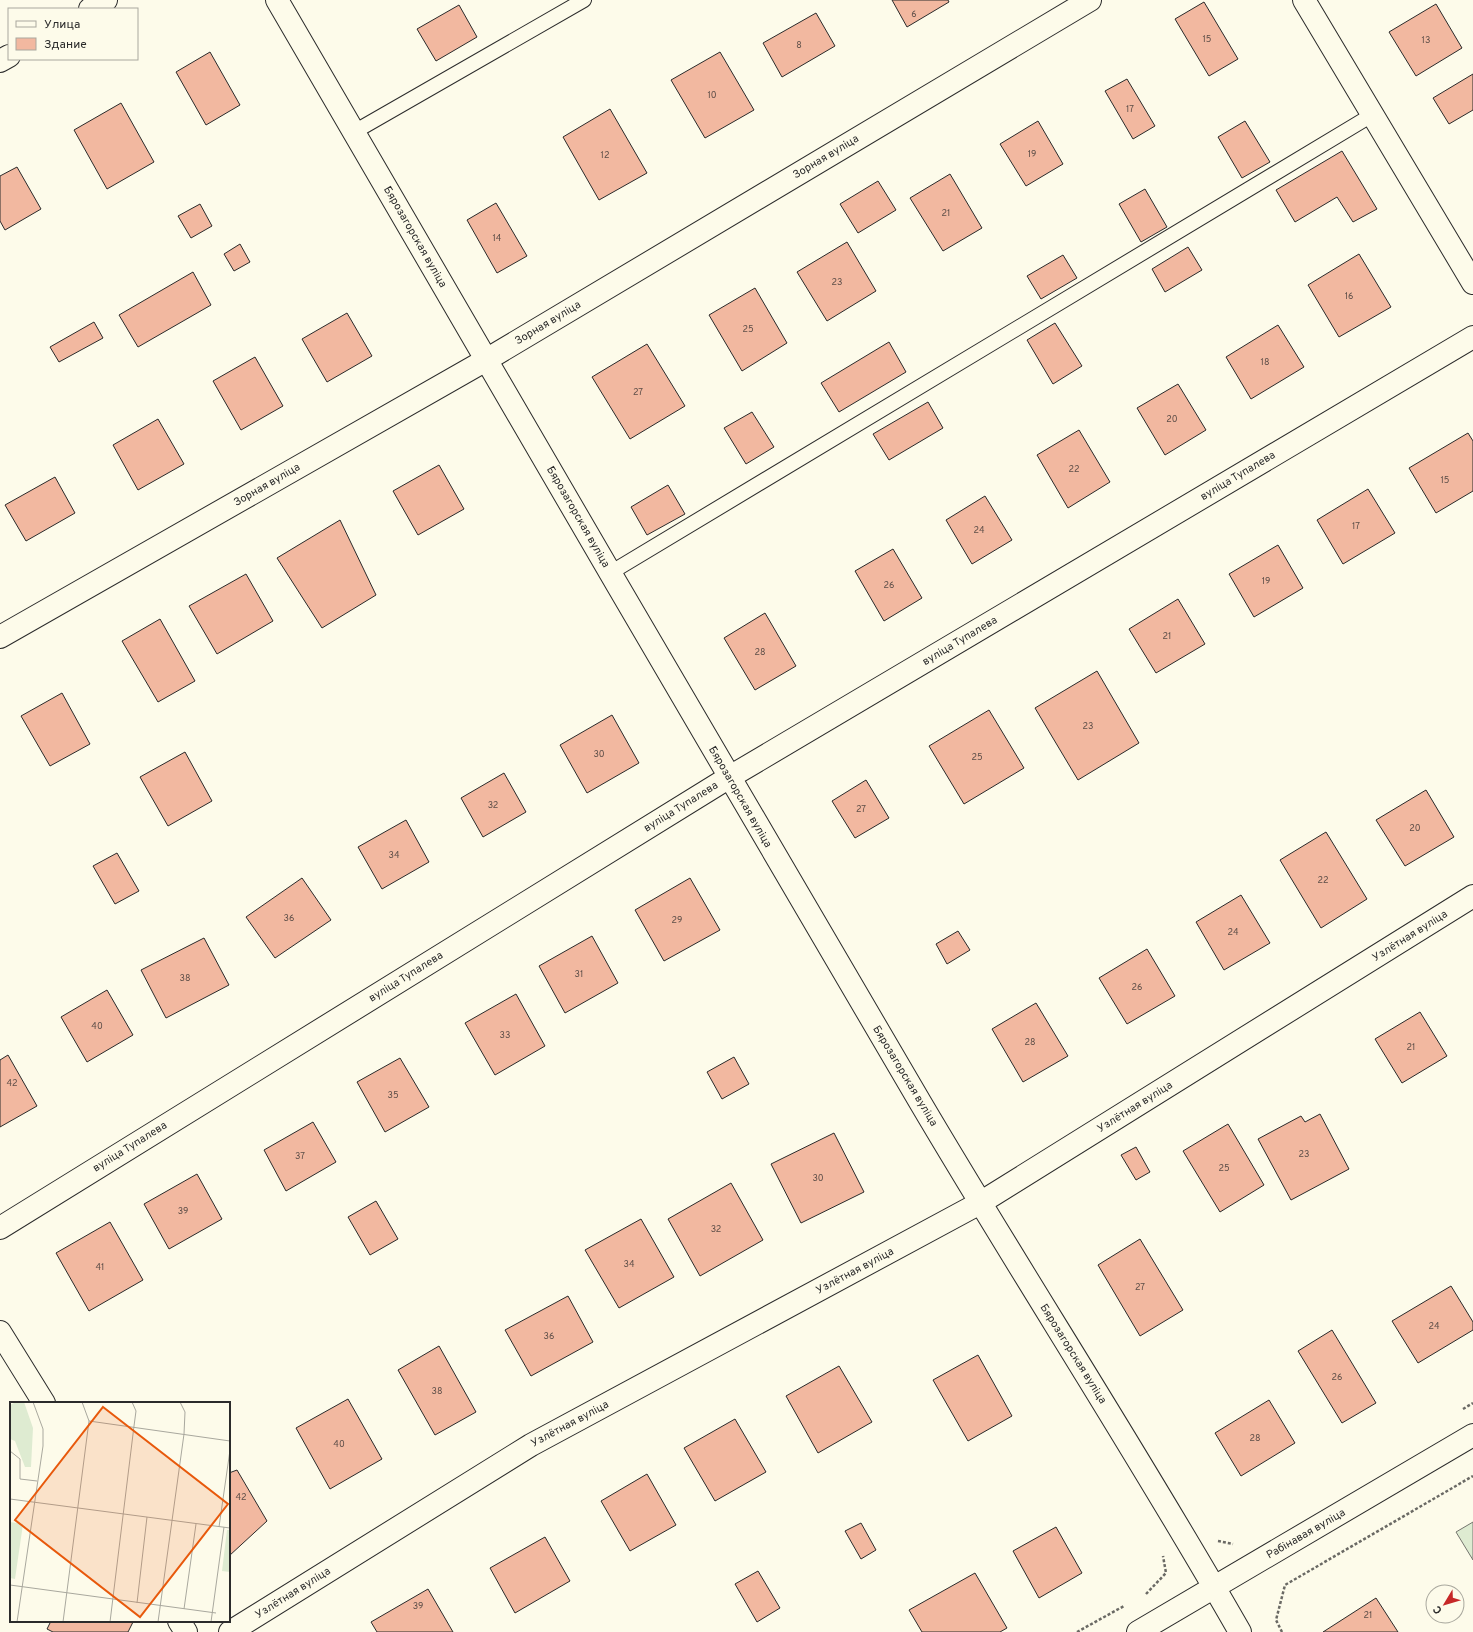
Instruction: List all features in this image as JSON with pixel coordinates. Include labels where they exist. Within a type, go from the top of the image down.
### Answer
[{"type":"street","points":[[92,8],[106,0]]},
{"type":"street","name":"Бярозагорская вуліца","points":[[277,0],[728,778],[980,1203],[1181,1529],[1240,1632]]},
{"type":"street","name":"Зорная вуліца","points":[[0,637],[486,360],[1090,0]]},
{"type":"street","points":[[1304,0],[1473,283]]},
{"type":"street","name":"вуліца Тупалева","points":[[0,1228],[728,778],[1473,337]]},
{"type":"street","name":"Узлётная вуліца","points":[[230,1632],[530,1445],[980,1203],[1473,896]]},
{"type":"street","points":[[0,1332],[43,1402]]},
{"type":"street","name":"Рабінавая вуліца","points":[[1138,1632],[1473,1435]]},
{"type":"street","points":[[180,1622],[186,1632]]},
{"type":"lane","points":[[354,132],[584,0]]},
{"type":"lane","points":[[610,573],[1372,115]]},
{"type":"path","points":[[1459,1411],[1473,1403]]},
{"type":"path","points":[[1282,1632],[1276,1620],[1285,1585],[1473,1476]]},
{"type":"path","points":[[1214,1540],[1235,1544]]},
{"type":"path","points":[[1145,1595],[1166,1573],[1162,1554]]},
{"type":"path","points":[[1078,1632],[1125,1606]]},
{"type":"green space","points":[[1473,1522],[1473,1560],[1456,1532]]},
{"type":"building","points":[[892,0],[948,0],[949,2],[907,27]]},
{"type":"building","points":[[1204,2],[1238,59],[1209,76],[1175,19]]},
{"type":"building","points":[[1436,4],[1462,48],[1416,76],[1389,32]]},
{"type":"building","points":[[459,5],[477,37],[436,61],[417,29]]},
{"type":"building","points":[[816,13],[835,46],[782,77],[763,43]]},
{"type":"building","points":[[210,52],[240,105],[206,125],[176,72]]},
{"type":"building","points":[[720,52],[754,110],[705,138],[671,80]]},
{"type":"building","points":[[1473,74],[1473,110],[1449,124],[1433,98]]},
{"type":"building","points":[[1127,79],[1155,126],[1133,139],[1105,91]]},
{"type":"building","points":[[121,103],[154,162],[107,189],[74,130]]},
{"type":"building","points":[[610,109],[647,173],[599,200],[563,137]]},
{"type":"building","points":[[1038,121],[1063,164],[1026,186],[1000,144]]},
{"type":"building","points":[[1245,121],[1270,162],[1242,178],[1218,137]]},
{"type":"building","points":[[1342,151],[1377,209],[1353,222],[1337,197],[1295,222],[1276,190]]},
{"type":"building","points":[[17,167],[41,209],[5,230],[0,221],[0,176]]},
{"type":"building","points":[[950,174],[982,228],[943,251],[910,198]]},
{"type":"building","points":[[878,181],[896,210],[858,233],[840,204]]},
{"type":"building","points":[[1145,189],[1167,227],[1141,242],[1119,204]]},
{"type":"building","points":[[496,203],[527,256],[497,273],[467,220]]},
{"type":"building","points":[[200,204],[212,226],[191,238],[178,216]]},
{"type":"building","points":[[847,242],[876,291],[827,321],[797,272]]},
{"type":"building","points":[[240,244],[250,262],[234,271],[224,254]]},
{"type":"building","points":[[1188,247],[1202,270],[1165,292],[1152,269]]},
{"type":"building","points":[[1359,254],[1391,307],[1339,337],[1308,285]]},
{"type":"building","points":[[1063,255],[1077,278],[1041,299],[1027,276]]},
{"type":"building","points":[[193,272],[211,305],[138,347],[119,315]]},
{"type":"building","points":[[755,288],[787,343],[742,371],[709,315]]},
{"type":"building","points":[[347,313],[372,356],[327,382],[302,339]]},
{"type":"building","points":[[94,322],[103,338],[59,362],[50,347]]},
{"type":"building","points":[[1055,323],[1082,366],[1053,384],[1027,340]]},
{"type":"building","points":[[1278,325],[1304,367],[1251,399],[1226,357]]},
{"type":"building","points":[[889,342],[906,372],[839,412],[821,383]]},
{"type":"building","points":[[647,344],[685,406],[630,439],[592,377]]},
{"type":"building","points":[[255,357],[283,406],[241,430],[213,381]]},
{"type":"building","points":[[1178,384],[1206,430],[1165,455],[1137,408]]},
{"type":"building","points":[[928,402],[943,428],[889,460],[873,434]]},
{"type":"building","points":[[752,412],[774,447],[746,464],[724,428]]},
{"type":"building","points":[[158,419],[184,464],[138,490],[113,445]]},
{"type":"building","points":[[1079,430],[1110,482],[1068,508],[1037,455]]},
{"type":"building","points":[[1468,433],[1473,441],[1473,491],[1436,513],[1409,468]]},
{"type":"building","points":[[439,465],[464,509],[418,535],[393,491]]},
{"type":"building","points":[[55,477],[75,513],[26,541],[5,505]]},
{"type":"building","points":[[668,485],[685,514],[647,535],[631,507]]},
{"type":"building","points":[[1368,489],[1395,533],[1343,564],[1317,520]]},
{"type":"building","points":[[985,496],[1012,540],[972,564],[946,520]]},
{"type":"building","points":[[340,520],[376,595],[322,628],[277,558]]},
{"type":"building","points":[[1278,545],[1303,588],[1254,617],[1229,574]]},
{"type":"building","points":[[893,549],[922,598],[884,621],[855,571]]},
{"type":"building","points":[[246,574],[273,621],[217,654],[189,606]]},
{"type":"building","points":[[1178,599],[1205,644],[1156,673],[1129,629]]},
{"type":"building","points":[[765,613],[796,666],[755,690],[724,638]]},
{"type":"building","points":[[160,619],[195,681],[158,702],[122,641]]},
{"type":"building","points":[[1097,671],[1139,743],[1078,780],[1035,708]]},
{"type":"building","points":[[62,693],[90,744],[50,766],[21,716]]},
{"type":"building","points":[[989,710],[1024,768],[964,804],[929,746]]},
{"type":"building","points":[[612,715],[639,763],[587,793],[560,745]]},
{"type":"building","points":[[185,752],[212,801],[168,826],[140,777]]},
{"type":"building","points":[[504,773],[526,812],[483,837],[461,798]]},
{"type":"building","points":[[866,780],[889,818],[855,838],[832,801]]},
{"type":"building","points":[[1426,790],[1454,837],[1405,866],[1376,820]]},
{"type":"building","points":[[406,820],[429,862],[382,889],[358,847]]},
{"type":"building","points":[[1326,832],[1367,899],[1321,928],[1280,860]]},
{"type":"building","points":[[117,853],[139,891],[115,904],[93,866]]},
{"type":"building","points":[[302,878],[331,920],[275,958],[246,917]]},
{"type":"building","points":[[690,878],[720,930],[664,961],[635,910]]},
{"type":"building","points":[[1241,895],[1270,943],[1224,970],[1196,922]]},
{"type":"building","points":[[958,931],[970,950],[947,964],[936,944]]},
{"type":"building","points":[[592,936],[618,983],[565,1013],[539,966]]},
{"type":"building","points":[[204,938],[229,985],[166,1018],[141,970]]},
{"type":"building","points":[[1147,949],[1175,996],[1127,1024],[1099,978]]},
{"type":"building","points":[[107,990],[133,1035],[87,1062],[61,1017]]},
{"type":"building","points":[[516,994],[545,1046],[495,1075],[465,1023]]},
{"type":"building","points":[[1036,1003],[1068,1056],[1023,1082],[992,1029]]},
{"type":"building","points":[[1420,1012],[1447,1056],[1402,1083],[1375,1039]]},
{"type":"building","points":[[8,1055],[37,1106],[0,1127],[0,1060]]},
{"type":"building","points":[[734,1057],[749,1084],[722,1099],[707,1072]]},
{"type":"building","points":[[400,1058],[429,1107],[385,1132],[357,1082]]},
{"type":"building","points":[[1320,1114],[1349,1169],[1291,1200],[1258,1139],[1301,1116],[1305,1122]]},
{"type":"building","points":[[313,1122],[336,1162],[286,1191],[264,1150]]},
{"type":"building","points":[[1228,1124],[1264,1185],[1220,1212],[1183,1151]]},
{"type":"building","points":[[834,1133],[864,1192],[801,1223],[771,1164]]},
{"type":"building","points":[[1136,1147],[1150,1172],[1136,1180],[1121,1155]]},
{"type":"building","points":[[197,1174],[222,1219],[169,1249],[144,1204]]},
{"type":"building","points":[[731,1183],[763,1240],[700,1276],[668,1219]]},
{"type":"building","points":[[376,1201],[398,1239],[370,1255],[348,1217]]},
{"type":"building","points":[[641,1219],[674,1277],[619,1308],[585,1250]]},
{"type":"building","points":[[110,1222],[143,1280],[89,1311],[56,1253]]},
{"type":"building","points":[[1140,1239],[1183,1310],[1140,1336],[1098,1265]]},
{"type":"building","points":[[1451,1286],[1473,1322],[1473,1330],[1418,1363],[1392,1321]]},
{"type":"building","points":[[568,1296],[593,1342],[531,1376],[505,1330]]},
{"type":"building","points":[[1332,1330],[1376,1403],[1342,1423],[1298,1351]]},
{"type":"building","points":[[439,1346],[476,1412],[435,1435],[398,1370]]},
{"type":"building","points":[[978,1355],[1012,1416],[968,1441],[933,1380]]},
{"type":"building","points":[[839,1366],[872,1422],[818,1453],[786,1396]]},
{"type":"building","points":[[348,1399],[382,1459],[330,1489],[296,1428]]},
{"type":"building","points":[[1269,1400],[1295,1443],[1241,1476],[1215,1433]]},
{"type":"building","points":[[735,1419],[766,1472],[715,1501],[684,1448]]},
{"type":"building","points":[[237,1470],[267,1521],[230,1555],[230,1473]]},
{"type":"building","points":[[647,1474],[676,1525],[630,1551],[601,1501]]},
{"type":"building","points":[[861,1523],[876,1550],[861,1559],[845,1531]]},
{"type":"building","points":[[1056,1527],[1082,1573],[1039,1598],[1013,1551]]},
{"type":"building","points":[[545,1537],[570,1581],[515,1613],[490,1568]]},
{"type":"building","points":[[758,1571],[780,1608],[757,1622],[735,1584]]},
{"type":"building","points":[[975,1573],[1007,1628],[1000,1632],[922,1632],[909,1610]]},
{"type":"building","points":[[428,1589],[453,1632],[377,1632],[371,1622]]},
{"type":"building","points":[[1376,1598],[1398,1632],[1323,1632]]},
{"type":"building","points":[[50,1622],[133,1622],[128,1632],[53,1632],[47,1629]]}]
